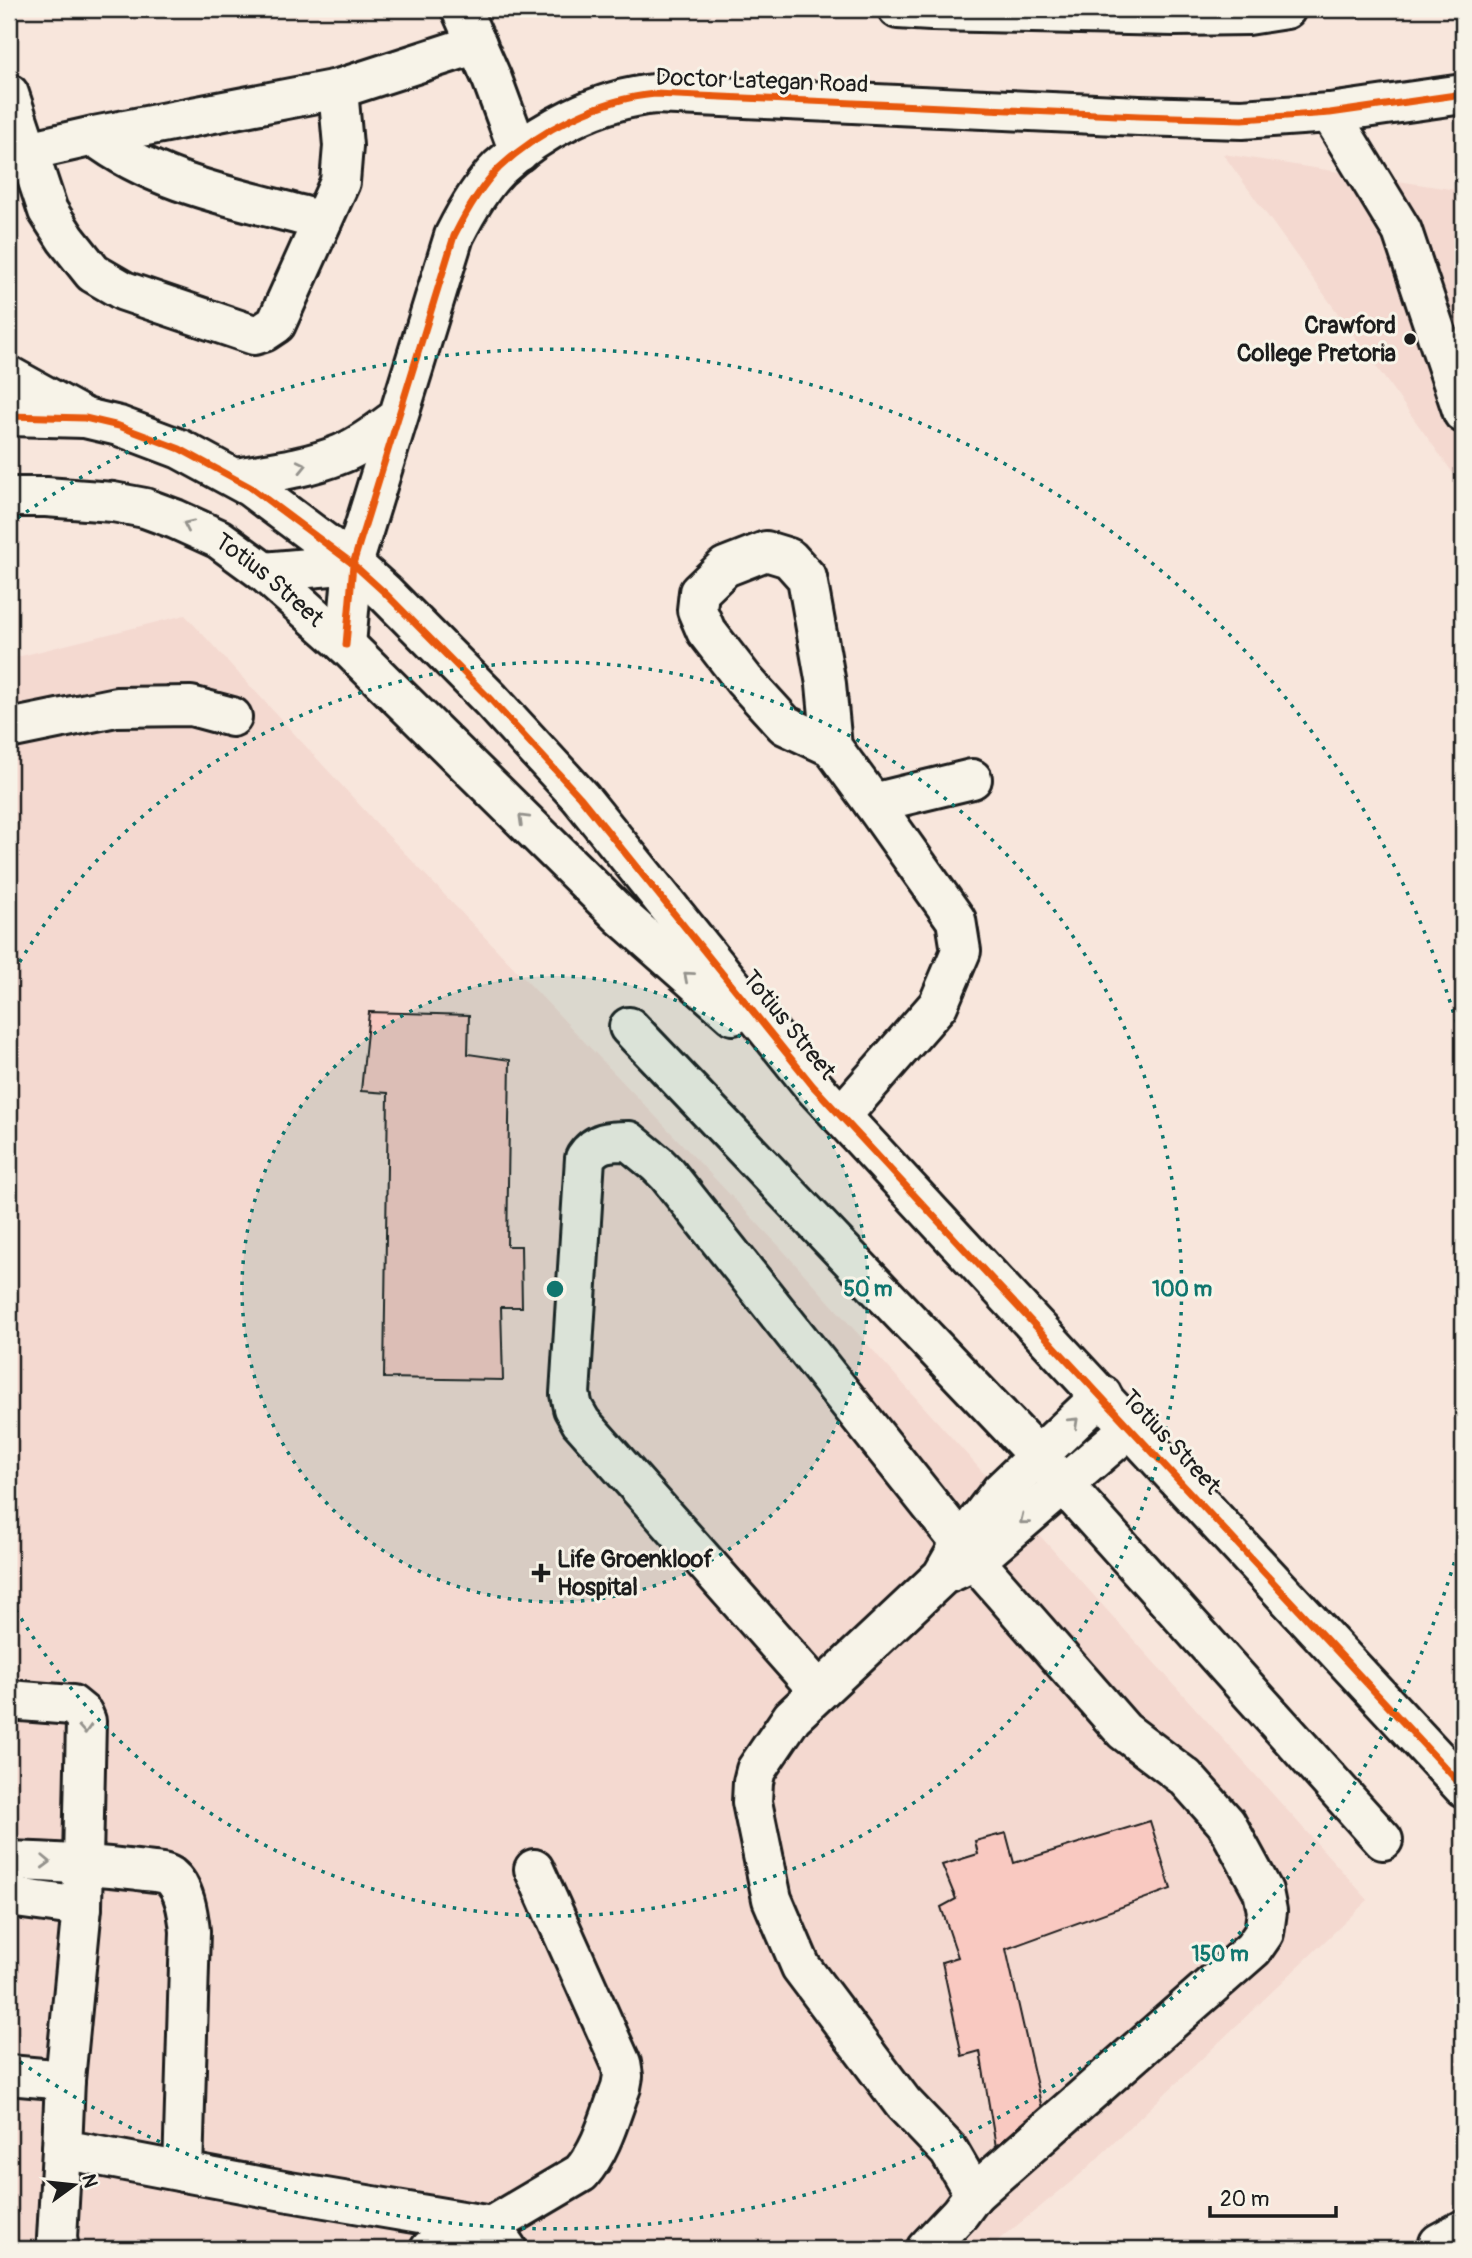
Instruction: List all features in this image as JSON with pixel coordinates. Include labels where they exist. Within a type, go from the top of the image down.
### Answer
[{"type":"street","points":[[461,9],[519,152]]},
{"type":"street","points":[[898,9],[1175,16],[1248,15],[1286,9]]},
{"type":"street","points":[[28,151],[338,89],[477,44]]},
{"type":"street","points":[[9,94],[48,211],[93,273],[124,291],[254,335],[276,324],[340,182],[343,146],[338,89]]},
{"type":"street","name":"Doctor Lategan Road","points":[[346,645],[353,564],[454,236],[483,187],[499,169],[561,124],[593,110],[655,94],[1242,119],[1331,113],[1463,94]]},
{"type":"street","points":[[1331,113],[1402,231],[1463,413]]},
{"type":"street","points":[[94,136],[125,158],[184,183],[322,221]]},
{"type":"street","points":[[9,376],[85,418]]},
{"type":"street","name":"Totius Street","points":[[9,416],[85,418],[119,426],[180,449],[235,478],[313,533],[385,593],[491,700],[580,797],[813,1086],[1463,1787]]},
{"type":"street","points":[[235,478],[302,467],[342,454],[363,443],[396,419]]},
{"type":"street","name":"Totius Street","points":[[9,497],[113,502],[145,508],[219,539],[264,572],[346,645],[621,916],[813,1086]]},
{"type":"street","points":[[832,747],[826,684],[807,578],[789,558],[766,551],[725,567],[699,592],[697,610],[706,631],[744,680],[785,724],[832,747],[956,920],[961,951],[938,1004],[841,1116]]},
{"type":"street","points":[[264,572],[353,564]]},
{"type":"street","points":[[9,729],[116,707],[191,706],[232,717]]},
{"type":"street","points":[[873,803],[972,779]]},
{"type":"street","points":[[629,1027],[1038,1456],[1063,1487],[1383,1840]]},
{"type":"street","points":[[819,1691],[580,1422],[573,1408],[570,1394],[585,1158],[591,1149],[600,1143],[629,1141],[657,1164],[959,1560],[1124,1731],[1186,1778],[1226,1823],[1263,1891],[1267,1911],[1264,1933],[1253,1949],[974,2194],[926,2249]]},
{"type":"street","points":[[959,1560],[1001,1492],[1102,1395]]},
{"type":"street","points":[[974,2194],[948,2151],[903,2103],[801,1967],[772,1899],[752,1802],[756,1770],[792,1717],[959,1560],[1063,1487],[1131,1427]]},
{"type":"street","points":[[9,1700],[72,1705],[83,1714],[86,1721],[82,1907],[65,2080],[57,2238],[59,2249]]},
{"type":"street","points":[[9,1861],[84,1864],[168,1874],[176,1882],[187,1910],[190,1931],[183,2172]]},
{"type":"street","points":[[430,2249],[499,2238],[580,2173],[595,2153],[621,2087],[621,2063],[534,1869]]},
{"type":"street","points":[[9,1897],[82,1907]]},
{"type":"street","points":[[9,2075],[65,2080]]},
{"type":"street","points":[[62,2149],[499,2238]]},
{"type":"shaded area","name":"Crawford College Pretoria","points":[[1223,154],[1463,191],[1463,487]]},
{"type":"shaded area","name":"Life Groenkloof Hospital","points":[[185,615],[379,826],[779,1246],[1368,1900],[1082,2173],[988,2249],[9,2249],[9,659]]},
{"type":"building","points":[[369,1012],[469,1015],[468,1054],[510,1060],[507,1246],[521,1246],[522,1307],[501,1307],[503,1380],[384,1378],[388,1093],[361,1091]]},
{"type":"building","points":[[1150,1821],[1171,1889],[1006,1949],[1050,2144],[997,2153],[980,2051],[962,2056],[942,1962],[958,1957],[941,1907],[956,1899],[942,1865],[978,1854],[975,1841],[1006,1833],[1014,1863]]},
{"type":"cycle path","points":[[346,645],[353,564],[454,236],[474,200],[499,168],[533,141],[571,119],[613,102],[655,94],[1242,119],[1330,113],[1463,94]]},
{"type":"cycle path","points":[[9,416],[85,418],[119,426],[180,449],[250,487],[353,564],[385,593],[491,700],[580,797],[813,1086],[1463,1787]]},
{"type":"place","name":"Crawford College Pretoria","points":[[1410,339]]},
{"type":"place","name":"Life Groenkloof Hospital","points":[[541,1573]]}]
